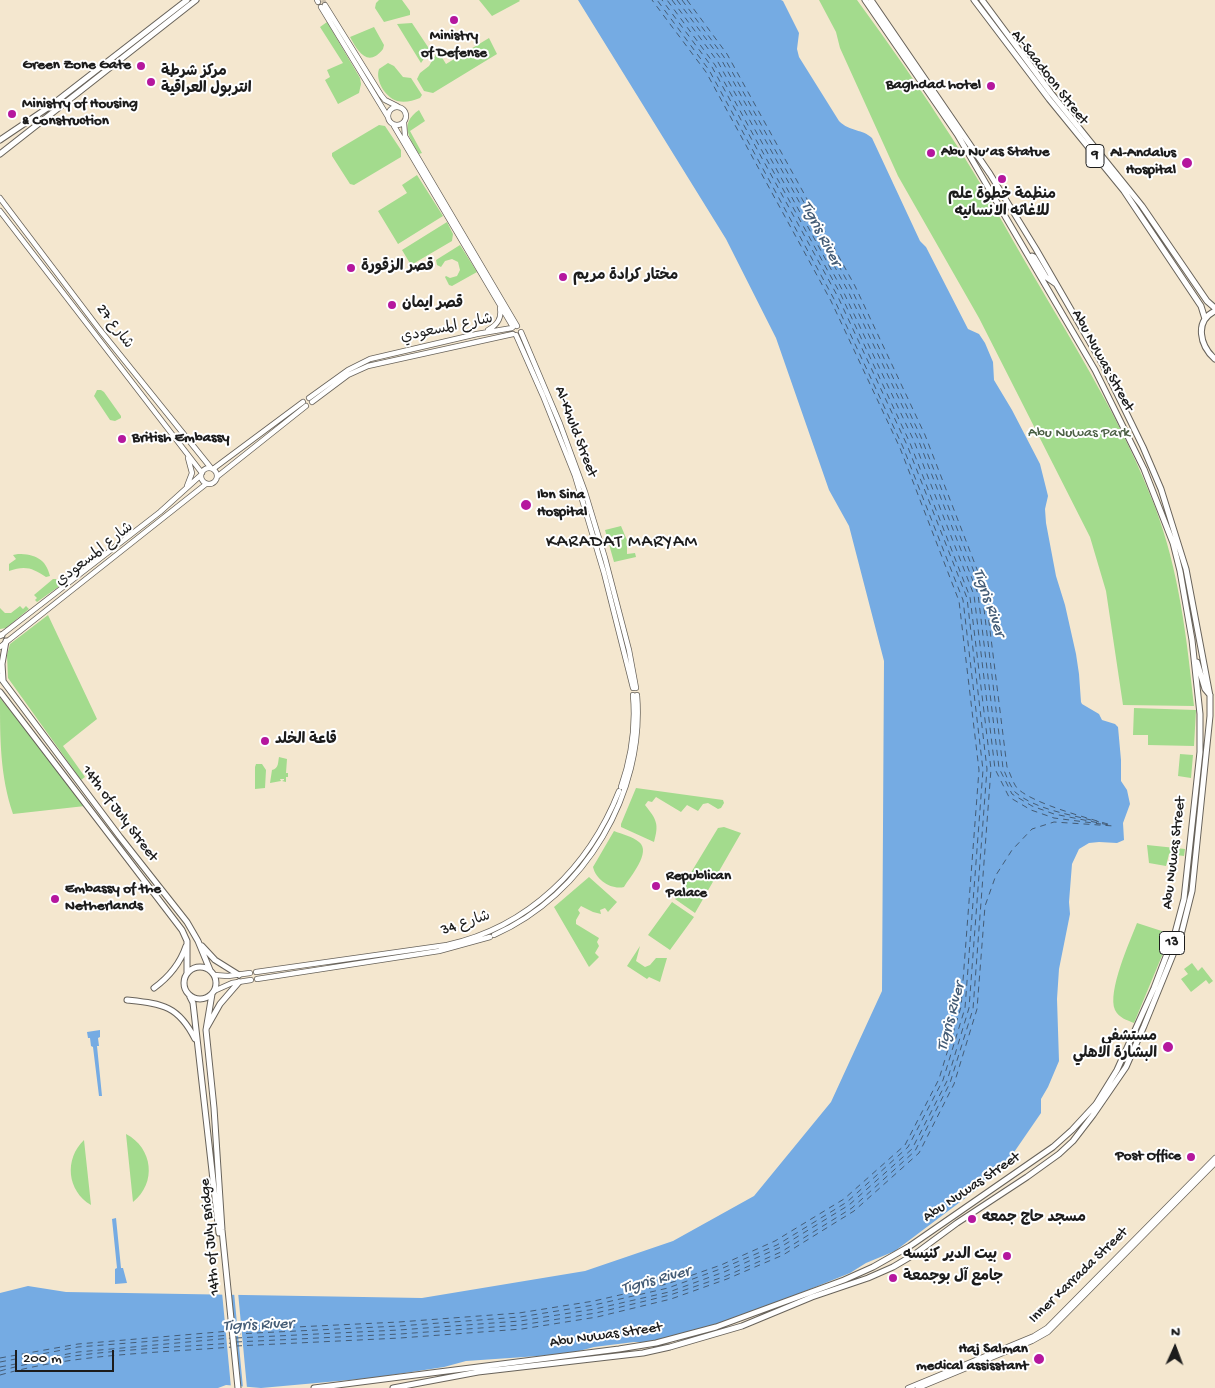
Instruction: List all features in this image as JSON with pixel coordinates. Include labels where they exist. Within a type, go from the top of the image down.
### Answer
[{"type":"main road","points":[[0,140],[49,107],[186,0]]},
{"type":"main road","points":[[0,154],[196,0]]},
{"type":"main road","name":"Abu Nuwas Street","points":[[314,1388],[656,1343],[716,1327],[844,1280],[894,1255],[1053,1148],[1109,1090],[1154,988],[1172,942],[1186,891],[1200,752],[1199,697],[1192,640],[1173,543],[1144,469],[1095,370],[957,134],[865,0]]},
{"type":"main road","name":"Abu Nuwas Street","points":[[393,1388],[478,1372],[658,1350],[742,1326],[812,1297],[868,1278],[904,1261],[956,1223],[1054,1158],[1073,1141],[1126,1067],[1186,916],[1192,891],[1196,857],[1210,716],[1210,696],[1182,553],[1161,489],[1103,365],[1057,284],[996,183],[871,0]]},
{"type":"main road","name":"Al-Saadoon Street","points":[[974,0],[1048,99],[1128,197],[1201,306],[1205,319]]},
{"type":"main road","name":"Al-Saadoon Street","points":[[982,0],[1056,100],[1142,206],[1215,310]]},
{"type":"main road","points":[[323,6],[381,95],[385,100],[401,108],[404,113],[405,136],[514,327],[516,334]]},
{"type":"main road","points":[[358,62],[391,122],[499,305],[514,327],[520,328],[516,334]]},
{"type":"main road","points":[[388,116],[390,108],[396,106]]},
{"type":"main road","points":[[394,126],[404,123]]},
{"type":"main road","points":[[0,144],[11,134]]},
{"type":"main road","points":[[988,188],[996,183]]},
{"type":"main road","name":"شارع 27","points":[[0,198],[98,332],[113,356],[185,450],[201,474]]},
{"type":"main road","name":"شارع 27","points":[[0,211],[212,469]]},
{"type":"main road","points":[[1030,258],[1034,257],[1046,277],[1057,284]]},
{"type":"main road","points":[[484,333],[495,326],[500,319],[499,305]]},
{"type":"main road","points":[[1215,310],[1205,319],[1201,329],[1202,338],[1207,350],[1215,359]]},
{"type":"main road","name":"شارع المسعودي","points":[[514,327],[370,358],[348,370],[311,400],[348,375],[362,368],[516,334]]},
{"type":"main road","name":"Al-Khuld Street","points":[[516,334],[546,402],[575,476],[635,688]]},
{"type":"main road","points":[[113,356],[117,352]]},
{"type":"main road","points":[[1095,370],[1103,365]]},
{"type":"main road","points":[[305,404],[218,476],[214,484],[206,484],[202,480],[201,474],[205,469],[212,469],[305,404]]},
{"type":"main road","points":[[180,494],[191,477],[191,465],[185,450]]},
{"type":"main road","points":[[212,469],[218,476]]},
{"type":"main road","name":"شارع المسعودي","points":[[1,635],[106,554],[180,494],[201,474]]},
{"type":"main road","name":"شارع المسعودي","points":[[0,646],[206,484]]},
{"type":"main road","points":[[1192,640],[1200,638]]},
{"type":"main road","points":[[4,683],[2,664],[6,641]]},
{"type":"main road","points":[[1194,656],[1198,662],[1205,689],[1210,696]]},
{"type":"main road","name":"14th of July Street","points":[[0,677],[187,922],[198,941],[210,970]]},
{"type":"main road","name":"14th of July Street","points":[[0,692],[143,878],[182,930],[187,941]]},
{"type":"main road","points":[[634,740],[638,720],[635,695]]},
{"type":"main road","points":[[1199,697],[1204,695],[1210,696]]},
{"type":"main road","name":"شارع 34","points":[[256,972],[447,945],[472,938],[496,928],[536,904],[572,870],[599,833],[620,789],[634,740]]},
{"type":"main road","name":"شارع 34","points":[[257,979],[439,951],[492,936],[519,922],[551,899],[571,879],[591,854],[609,825],[622,798],[631,770],[634,740]]},
{"type":"main road","points":[[187,941],[187,973]]},
{"type":"main road","points":[[154,988],[176,968],[183,955],[187,941]]},
{"type":"main road","points":[[198,941],[215,960],[239,975]]},
{"type":"main road","points":[[197,1043],[193,1003],[184,987],[184,978],[187,973],[196,967],[210,970],[216,982],[206,1030]]},
{"type":"main road","points":[[214,975],[250,973]]},
{"type":"main road","points":[[190,997],[200,1000],[227,985],[251,980]]},
{"type":"main road","points":[[206,1030],[220,1004],[239,982]]},
{"type":"main road","points":[[127,1000],[152,1003],[173,1011],[184,1020],[197,1043]]},
{"type":"main road","name":"14th of July Bridge","points":[[206,1030],[236,1388]]},
{"type":"main road","name":"14th of July Bridge","points":[[197,1043],[236,1388]]},
{"type":"main road","name":"Inner Karrada Street","points":[[908,1388],[1034,1336],[1047,1328],[1215,1158]]},
{"type":"main road","name":"Inner Karrada Street","points":[[918,1388],[1032,1341],[1048,1332],[1215,1163]]},
{"type":"green space","points":[[379,0],[402,0],[410,11],[410,15],[384,22],[375,8]]},
{"type":"green space","points":[[479,0],[519,0],[520,1],[492,16]]},
{"type":"green space","name":"Abu Nuwas Park","points":[[819,0],[857,0],[882,34],[973,172],[1083,360],[1114,417],[1143,477],[1155,507],[1170,555],[1185,630],[1194,706],[1123,705],[1106,591],[1090,537],[979,318],[898,176],[840,48],[836,32]]},
{"type":"green space","points":[[327,22],[360,78],[361,84],[359,93],[338,104],[325,80],[330,77],[327,70],[343,63],[320,27]]},
{"type":"green space","points":[[412,23],[430,50],[421,63],[397,24]]},
{"type":"green space","points":[[374,27],[384,45],[378,55],[368,58],[356,48],[350,37]]},
{"type":"green space","points":[[489,38],[497,54],[433,93],[424,91],[417,79],[420,73],[429,66],[438,51],[446,64]]},
{"type":"green space","points":[[388,63],[394,66],[403,77],[411,78],[422,95],[420,98],[400,102],[385,92],[378,78],[378,73],[379,69]]},
{"type":"green space","points":[[419,110],[425,121],[410,131],[422,153],[419,154],[409,136],[408,126],[409,120]]},
{"type":"green space","points":[[379,125],[385,126],[401,150],[401,157],[354,185],[350,184],[332,156],[332,153]]},
{"type":"green space","points":[[417,175],[443,216],[398,244],[378,211],[407,193],[402,185]]},
{"type":"green space","points":[[447,222],[453,234],[452,241],[411,265],[402,250]]},
{"type":"green space","points":[[460,245],[477,272],[452,286],[449,285],[445,277],[457,276],[460,270],[458,262],[452,259],[445,261],[441,267],[437,265],[436,260]]},
{"type":"green space","points":[[97,390],[104,392],[121,418],[115,421],[110,420],[94,396]]},
{"type":"green space","points":[[621,526],[629,545],[627,546],[627,554],[635,553],[636,557],[614,562],[605,530]]},
{"type":"green space","points":[[13,555],[35,556],[46,565],[50,576],[46,577],[29,568],[9,571],[9,564],[16,559]]},
{"type":"green space","points":[[53,579],[56,579],[61,585],[37,602],[35,600],[37,598],[34,595]]},
{"type":"green space","points":[[20,606],[23,609],[26,606],[29,609],[6,628],[0,629],[0,608],[5,613],[11,613]]},
{"type":"green space","points":[[48,615],[97,719],[63,746],[85,777],[81,780],[8,678],[7,655],[10,644]]},
{"type":"green space","points":[[0,698],[36,741],[85,806],[13,814],[3,771]]},
{"type":"green space","points":[[1134,708],[1196,710],[1194,746],[1148,745],[1148,735],[1133,735]]},
{"type":"green space","points":[[1180,754],[1193,755],[1191,778],[1178,776]]},
{"type":"green space","points":[[279,757],[287,759],[286,773],[288,773],[288,777],[286,777],[286,782],[282,781],[284,779],[280,779],[281,781],[270,783],[272,770],[277,767]]},
{"type":"green space","points":[[256,764],[262,764],[266,770],[265,788],[255,789]]},
{"type":"green space","points":[[636,788],[723,800],[724,803],[718,809],[708,803],[703,804],[698,811],[687,805],[681,812],[656,797],[652,802],[648,801],[645,805],[657,826],[654,842],[621,827]]},
{"type":"green space","points":[[724,827],[741,833],[695,913],[675,899],[718,828]]},
{"type":"green space","points":[[614,831],[639,842],[643,852],[639,865],[624,887],[619,888],[601,880],[593,867]]},
{"type":"green space","points":[[1147,845],[1185,849],[1184,856],[1169,854],[1166,866],[1149,863]]},
{"type":"green space","points":[[589,877],[617,902],[608,912],[605,908],[600,910],[601,914],[581,906],[578,910],[580,913],[576,924],[599,938],[597,942],[599,946],[595,953],[599,957],[589,967],[554,907]]},
{"type":"green space","points":[[672,902],[694,917],[670,950],[648,935]]},
{"type":"green space","points":[[1137,923],[1171,934],[1134,1023],[1119,1015],[1115,1010],[1113,1002],[1120,966]]},
{"type":"green space","points":[[640,946],[636,961],[645,967],[650,965],[656,958],[667,958],[660,982],[649,977],[647,979],[627,966]]},
{"type":"green space","points":[[1192,963],[1198,971],[1202,967],[1213,981],[1209,984],[1206,980],[1191,992],[1181,979],[1188,974],[1184,969]]},
{"type":"green space","points":[[126,1134],[142,1148],[149,1166],[146,1185],[133,1202]]},
{"type":"green space","points":[[84,1140],[91,1205],[77,1192],[71,1174],[73,1156]]},
{"type":"water","name":"Tigris River","points":[[578,0],[783,1],[799,33],[797,49],[799,57],[839,121],[843,125],[865,133],[872,138],[920,241],[926,247],[968,329],[979,334],[985,343],[993,362],[994,380],[1040,464],[1048,496],[1045,509],[1046,523],[1056,576],[1065,605],[1076,654],[1081,702],[1099,714],[1102,720],[1115,724],[1118,727],[1121,781],[1127,790],[1130,804],[1123,823],[1124,840],[1117,843],[1089,843],[1079,849],[1072,864],[1070,914],[1059,969],[1057,999],[1059,1061],[1041,1099],[1041,1113],[1008,1161],[980,1187],[895,1251],[866,1263],[850,1273],[751,1313],[681,1336],[651,1342],[594,1347],[568,1354],[466,1361],[444,1367],[372,1378],[261,1388],[226,1385],[218,1388],[0,1388],[0,1293],[28,1286],[66,1292],[422,1298],[585,1271],[673,1241],[754,1196],[831,1102],[882,991],[884,661],[849,526],[829,490],[776,338],[726,239]]},
{"type":"water","points":[[100,1030],[99,1046],[97,1046],[102,1096],[99,1096],[93,1047],[87,1032]]},
{"type":"water","points":[[116,1218],[121,1268],[123,1268],[127,1283],[115,1284],[115,1269],[117,1268],[112,1219]]},
{"type":"pier","points":[[222,1292],[231,1292],[241,1388],[231,1388]]},
{"type":"pier","points":[[234,1292],[238,1292],[247,1388],[243,1388]]},
{"type":"ferry route","points":[[234,1330],[399,1322],[519,1313],[594,1301],[667,1284],[721,1265],[775,1241],[844,1199],[905,1145],[939,1079],[961,1007],[979,770],[959,601],[900,448],[831,301],[706,72],[652,0]]},
{"type":"ferry route","points":[[235,1334],[399,1326],[520,1317],[594,1305],[668,1288],[723,1268],[777,1245],[847,1202],[908,1147],[943,1080],[965,1008],[983,770],[963,600],[903,447],[834,299],[709,70],[657,0]]},
{"type":"ferry route","points":[[236,1338],[399,1330],[520,1321],[595,1309],[669,1292],[724,1272],[779,1248],[849,1205],[912,1149],[947,1081],[969,1008],[987,769],[967,598],[907,445],[838,297],[712,67],[662,0]]},
{"type":"ferry route","points":[[236,1342],[400,1334],[521,1325],[596,1313],[670,1295],[726,1276],[781,1252],[852,1208],[915,1151],[950,1083],[973,1009],[991,769],[970,597],[910,443],[841,295],[715,65],[667,0]]},
{"type":"ferry route","points":[[672,0],[718,62],[844,293],[914,441],[974,595],[995,769],[1009,797],[1031,810],[1054,818],[1101,824]]},
{"type":"ferry route","points":[[677,0],[721,59],[848,291],[918,439],[978,594],[999,768],[1012,794],[1032,806],[1054,814],[1109,825]]},
{"type":"ferry route","points":[[682,0],[724,57],[851,288],[921,437],[982,592],[1003,768],[1010,784],[1015,792],[1044,808],[1099,822]]},
{"type":"ferry route","points":[[687,0],[727,54],[855,286],[925,435],[985,590],[1007,767],[1014,783],[1017,788],[1035,800],[1111,825]]},
{"type":"ferry route","points":[[236,1346],[400,1338],[522,1329],[597,1317],[671,1299],[727,1279],[783,1255],[854,1211],[919,1153],[954,1084],[977,1009],[985,906],[996,875],[1012,850],[1032,829],[1054,822],[1114,826]]},
{"type":"ferry route","points":[[0,1358],[78,1344],[230,1331]]},
{"type":"ferry route","points":[[0,1362],[78,1347],[231,1335]]},
{"type":"ferry route","points":[[0,1367],[78,1352],[232,1338]]},
{"type":"ferry route","points":[[0,1371],[86,1354],[232,1343]]},
{"type":"ferry route","points":[[0,1375],[85,1358],[232,1347]]},
{"type":"tunnel","points":[[323,0],[325,5]]},
{"type":"place","name":"Ministry of Defense","points":[[454,20]]},
{"type":"place","name":"Green Zone Gate","points":[[141,66]]},
{"type":"place","name":"مركز شرطة انتربول العراقية","points":[[151,82]]},
{"type":"place","name":"Baghdad hotel","points":[[991,86]]},
{"type":"place","name":"Ministry of Housing & Construction","points":[[12,114]]},
{"type":"place","name":"Abu Nu’as Statue","points":[[931,153]]},
{"type":"place","name":"Al-Andalus Hospital","points":[[1187,163]]},
{"type":"place","name":"منظمة خطوة علم للاغاثه الانسانيه","points":[[1002,179]]},
{"type":"place","name":"قصر الزقورة","points":[[351,268]]},
{"type":"place","name":"مختار كرادة مريم","points":[[563,277]]},
{"type":"place","name":"قصر ايمان","points":[[392,305]]},
{"type":"place","name":"British Embassy","points":[[122,439]]},
{"type":"place","name":"Ibn Sina Hospital","points":[[526,505]]},
{"type":"place","name":"قاعة الخلد","points":[[265,741]]},
{"type":"place","name":"Republican Palace","points":[[656,886]]},
{"type":"place","name":"Embassy of the Netherlands","points":[[55,899]]},
{"type":"place","name":"مستشفى البشارة الاهلي","points":[[1168,1047]]},
{"type":"place","name":"Post Office","points":[[1191,1157]]},
{"type":"place","name":"مسجد حاج جمعه","points":[[972,1219]]},
{"type":"place","name":"بيت الدير كنيسه","points":[[1007,1256]]},
{"type":"place","name":"جامع آل بوجمعة","points":[[893,1278]]},
{"type":"place","name":"Haj Salman medical assisstant","points":[[1039,1359]]},
{"type":"district","name":"KARADAT MARYAM","points":[[622,543]]}]
